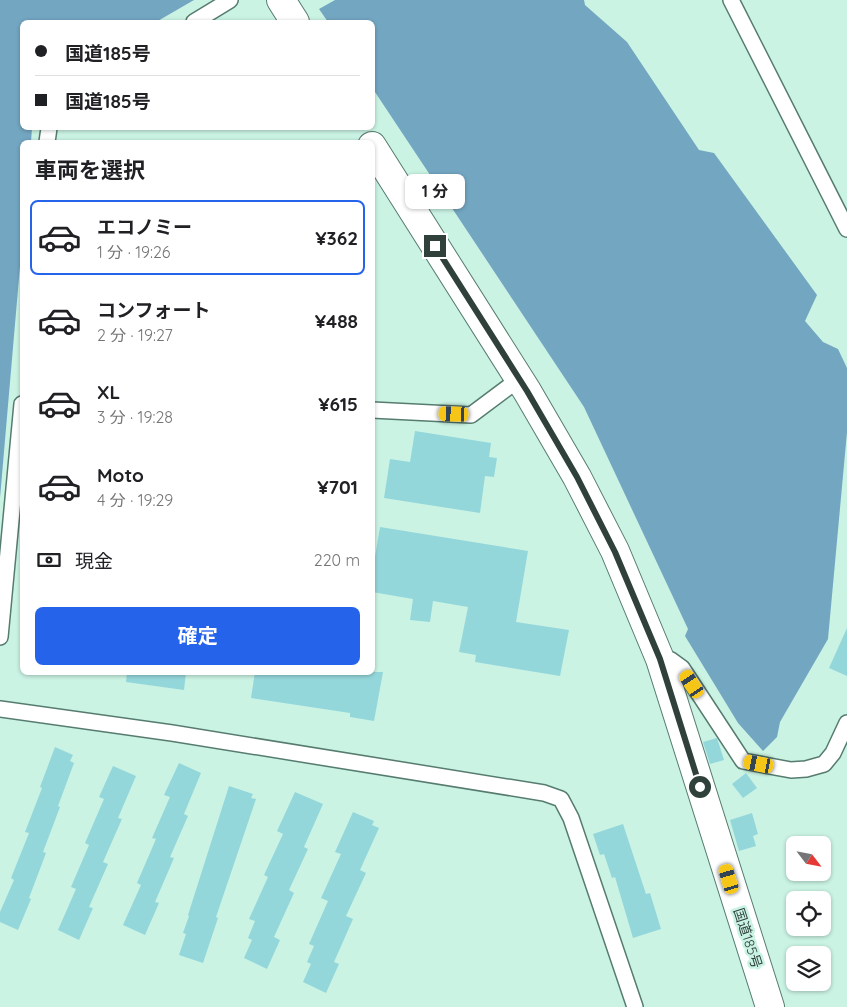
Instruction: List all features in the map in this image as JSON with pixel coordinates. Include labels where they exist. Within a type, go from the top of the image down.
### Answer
[{"type":"highway","points":[[281,0],[294,20]]},
{"type":"highway","name":"国道185号","points":[[375,151],[519,379],[577,477],[615,552],[660,659],[770,1007]]},
{"type":"street","points":[[197,20],[230,0]]},
{"type":"street","points":[[731,0],[847,229]]},
{"type":"street","points":[[375,410],[470,414],[519,379]]},
{"type":"street","points":[[0,636],[20,425]]},
{"type":"street","points":[[660,659],[671,660],[682,668],[743,761],[791,770],[806,769],[824,764],[833,753],[847,723]]},
{"type":"street","points":[[0,709],[172,733],[544,793],[561,799],[571,818],[635,1007]]},
{"type":"water","points":[[0,0],[194,0],[159,20],[20,20],[20,130],[32,130],[31,140],[20,140],[20,266],[0,498]]},
{"type":"water","points":[[335,0],[584,0],[585,5],[627,42],[699,150],[714,153],[817,295],[805,321],[823,342],[838,349],[847,368],[847,432],[828,639],[780,722],[777,737],[763,751],[738,723],[685,636],[688,629],[584,407],[375,92],[375,20],[327,20],[319,9]]},
{"type":"building","points":[[415,431],[491,443],[489,457],[497,458],[494,477],[485,476],[480,513],[384,498],[390,459],[410,462]]},
{"type":"building","points":[[380,527],[528,551],[516,622],[569,630],[560,676],[475,662],[476,655],[459,652],[468,607],[433,601],[430,622],[410,620],[413,599],[375,593],[375,557]]},
{"type":"building","points":[[847,628],[847,676],[829,668]]},
{"type":"building","points":[[375,672],[383,672],[374,721],[350,717],[350,713],[251,698],[255,675],[375,675]]},
{"type":"building","points":[[127,675],[186,675],[184,690],[126,682]]},
{"type":"building","points":[[717,738],[724,760],[710,764],[703,742]]},
{"type":"building","points":[[55,747],[73,755],[70,761],[74,763],[43,852],[46,853],[29,898],[31,899],[18,930],[0,922],[0,912],[14,880],[11,878],[29,833],[25,832]]},
{"type":"building","points":[[179,763],[201,773],[184,814],[188,816],[170,857],[174,858],[155,902],[159,903],[145,935],[123,925],[141,885],[137,883],[156,839],[152,838],[170,797],[164,795]]},
{"type":"building","points":[[113,766],[136,776],[118,818],[122,819],[103,862],[108,864],[89,907],[93,908],[79,940],[58,930],[76,889],[71,887],[89,845],[85,843],[104,799],[99,797]]},
{"type":"building","points":[[746,773],[757,788],[743,798],[732,784]]},
{"type":"building","points":[[229,786],[253,794],[251,798],[256,799],[216,917],[218,918],[203,963],[179,955],[186,934],[183,933],[188,915]]},
{"type":"building","points":[[295,792],[323,804],[304,847],[308,849],[289,890],[294,893],[274,937],[280,940],[267,969],[244,958],[252,940],[248,938],[255,921],[249,919],[268,877],[264,875],[283,834],[277,831]]},
{"type":"building","points":[[353,812],[374,821],[372,825],[379,828],[360,870],[366,873],[346,916],[353,919],[334,962],[339,964],[326,993],[303,982],[311,964],[307,962],[314,946],[309,944],[328,901],[321,898],[341,854],[335,852]]},
{"type":"building","points":[[752,813],[758,834],[753,836],[756,846],[739,851],[730,820]]},
{"type":"building","points":[[623,824],[646,894],[650,893],[661,929],[633,938],[615,877],[612,878],[604,854],[600,855],[593,834]]},
{"type":"route","points":[[435,246],[527,391],[577,477],[615,552],[660,659],[700,787]]}]
